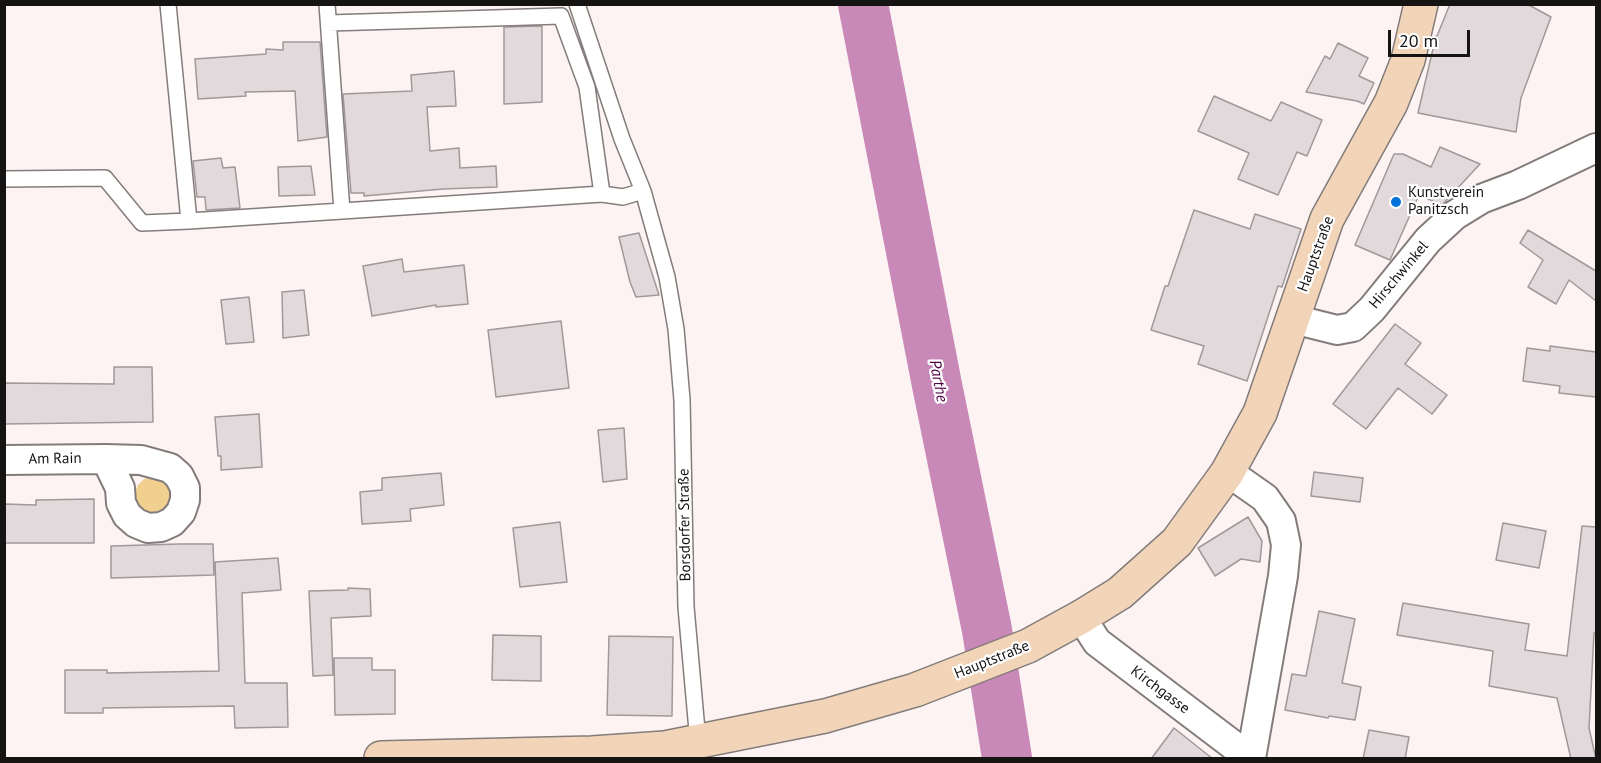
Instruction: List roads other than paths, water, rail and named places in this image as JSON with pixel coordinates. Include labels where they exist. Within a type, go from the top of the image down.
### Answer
[{"type":"street","name":"Hauptstraße","points":[[698,742],[825,716],[915,690],[1028,646],[1081,617],[1120,592],[1178,542],[1227,473],[1260,413],[1327,219],[1391,103],[1408,60],[1421,4]]},
{"type":"street","name":"Hirschwinkel","points":[[1293,320],[1337,330],[1353,327],[1372,309],[1428,240],[1455,215],[1481,198],[1518,185],[1596,148]]},
{"type":"street","name":"Am Rain","points":[[4,460],[106,459]]},
{"type":"street","points":[[1227,473],[1265,498],[1281,521],[1286,545],[1283,576],[1251,759]]},
{"type":"street","name":"Kirchgasse","points":[[1081,617],[1097,642],[1233,745],[1245,759]]},
{"type":"street","points":[[381,759],[665,754],[698,742]]},
{"type":"lane","points":[[168,4],[189,221]]},
{"type":"lane","points":[[327,4],[342,211]]},
{"type":"lane","name":"Borsdorfer Straße","points":[[577,4],[622,139],[643,191],[667,277],[682,400],[686,607],[698,742]]},
{"type":"lane","points":[[329,23],[561,16],[587,87],[602,194]]},
{"type":"lane","points":[[4,179],[105,178],[142,224],[602,194],[623,197],[643,191]]},
{"type":"waterway","name":"Parthe","points":[[863,4],[987,630],[1007,758]]},
{"type":"place","name":"Kunstverein Panitzsch","points":[[1396,202]]}]
